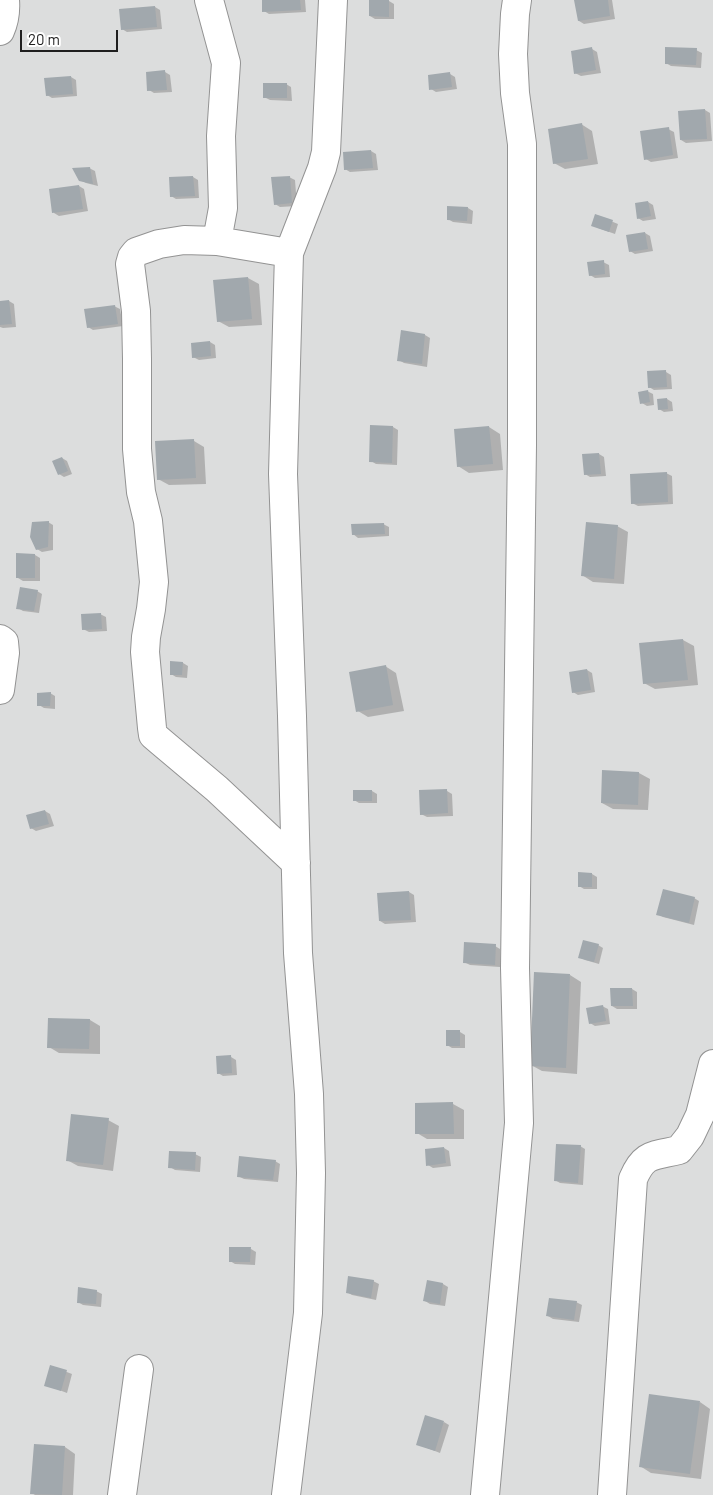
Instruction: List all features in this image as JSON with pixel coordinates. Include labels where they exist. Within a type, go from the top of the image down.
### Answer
[{"type":"street","points":[[0,31],[6,12],[5,0]]},
{"type":"street","points":[[209,0],[226,63],[221,136],[223,208],[217,240]]},
{"type":"street","points":[[286,1495],[310,1284],[309,1094],[298,953],[283,474],[289,253],[322,168],[326,152],[333,0]]},
{"type":"street","points":[[485,1495],[519,1123],[515,968],[522,445],[522,144],[515,93],[513,54],[518,0]]},
{"type":"street","points":[[289,253],[217,240],[184,240],[159,244],[136,252],[132,256],[130,264],[136,311],[137,449],[141,492],[148,522],[152,553],[154,582],[145,652],[153,735],[217,789],[296,862]]},
{"type":"street","points":[[0,639],[4,642],[5,653],[0,690]]},
{"type":"street","points":[[612,1495],[633,1179],[639,1165],[650,1156],[679,1150],[690,1136],[700,1114],[713,1064]]},
{"type":"street","points":[[122,1495],[138,1369]]},
{"type":"shaded area","points":[[0,0],[713,0],[713,1495],[0,1495]]},
{"type":"building","points":[[262,0],[300,0],[301,10],[262,12]]},
{"type":"building","points":[[369,0],[389,0],[389,17],[369,16]]},
{"type":"building","points":[[574,0],[608,0],[610,16],[578,21]]},
{"type":"building","points":[[155,6],[157,27],[121,30],[119,9]]},
{"type":"building","points":[[592,47],[596,70],[574,74],[571,51]]},
{"type":"building","points":[[665,47],[697,48],[696,65],[665,64]]},
{"type":"building","points":[[165,70],[167,90],[147,91],[146,72]]},
{"type":"building","points":[[450,72],[452,87],[429,90],[428,75]]},
{"type":"building","points":[[71,76],[73,94],[46,96],[44,78]]},
{"type":"building","points":[[263,83],[287,83],[287,98],[263,98]]},
{"type":"building","points":[[705,109],[707,139],[680,140],[678,111]]},
{"type":"building","points":[[582,123],[588,159],[553,164],[548,129]]},
{"type":"building","points":[[669,127],[673,155],[644,160],[640,131]]},
{"type":"building","points":[[371,150],[373,168],[344,170],[343,152]]},
{"type":"building","points":[[90,167],[93,184],[79,181],[72,168]]},
{"type":"building","points":[[193,176],[195,196],[170,197],[169,177]]},
{"type":"building","points":[[290,176],[292,203],[274,205],[271,177]]},
{"type":"building","points":[[79,185],[83,209],[52,213],[49,189]]},
{"type":"building","points":[[648,201],[651,216],[637,219],[635,203]]},
{"type":"building","points":[[447,206],[468,207],[467,221],[447,220]]},
{"type":"building","points":[[595,214],[613,220],[609,232],[591,226]]},
{"type":"building","points":[[645,232],[648,249],[629,252],[626,235]]},
{"type":"building","points":[[604,260],[605,274],[589,276],[587,262]]},
{"type":"building","points":[[248,277],[252,319],[217,322],[213,280]]},
{"type":"building","points":[[9,300],[12,324],[0,325],[0,301]]},
{"type":"building","points":[[115,305],[118,324],[87,328],[84,309]]},
{"type":"building","points":[[401,330],[425,334],[422,364],[397,361]]},
{"type":"building","points":[[210,341],[211,356],[192,358],[191,343]]},
{"type":"building","points":[[666,370],[667,387],[648,388],[647,371]]},
{"type":"building","points":[[648,390],[650,402],[640,404],[638,392]]},
{"type":"building","points":[[667,398],[668,409],[658,410],[657,399]]},
{"type":"building","points":[[370,425],[393,426],[392,463],[369,462]]},
{"type":"building","points":[[489,426],[493,464],[457,467],[454,429]]},
{"type":"building","points":[[194,439],[196,478],[157,480],[155,441]]},
{"type":"building","points":[[599,453],[601,474],[584,475],[582,454]]},
{"type":"building","points":[[62,457],[68,471],[58,475],[52,461]]},
{"type":"building","points":[[667,472],[668,502],[631,504],[630,474]]},
{"type":"building","points":[[49,521],[48,547],[36,550],[30,537],[32,522]]},
{"type":"building","points":[[586,522],[618,525],[614,579],[581,576]]},
{"type":"building","points":[[384,523],[385,534],[352,535],[351,524]]},
{"type":"building","points":[[16,553],[35,554],[35,578],[16,578]]},
{"type":"building","points":[[20,587],[38,590],[34,611],[16,609]]},
{"type":"building","points":[[101,613],[102,629],[82,630],[81,614]]},
{"type":"building","points":[[683,639],[688,680],[643,684],[639,643]]},
{"type":"building","points":[[170,661],[183,662],[182,675],[170,675]]},
{"type":"building","points":[[386,665],[393,705],[356,712],[349,672]]},
{"type":"building","points":[[587,669],[591,690],[572,693],[569,672]]},
{"type":"building","points":[[51,692],[50,706],[37,706],[37,693]]},
{"type":"building","points":[[602,770],[639,772],[638,805],[601,803]]},
{"type":"building","points":[[447,789],[448,813],[420,815],[419,790]]},
{"type":"building","points":[[353,790],[372,790],[372,801],[353,801]]},
{"type":"building","points":[[45,810],[49,824],[30,829],[26,815]]},
{"type":"building","points":[[578,872],[592,873],[592,887],[578,887]]},
{"type":"building","points":[[663,889],[695,897],[689,923],[656,915]]},
{"type":"building","points":[[409,891],[411,920],[379,921],[377,893]]},
{"type":"building","points":[[583,940],[599,944],[594,962],[578,958]]},
{"type":"building","points":[[464,942],[496,944],[495,965],[463,963]]},
{"type":"building","points":[[534,972],[570,974],[566,1068],[530,1066]]},
{"type":"building","points":[[610,988],[632,988],[633,1006],[611,1006]]},
{"type":"building","points":[[603,1005],[606,1021],[589,1024],[586,1008]]},
{"type":"building","points":[[48,1018],[90,1019],[89,1049],[47,1048]]},
{"type":"building","points":[[446,1030],[460,1030],[460,1046],[446,1046]]},
{"type":"building","points":[[231,1055],[232,1073],[217,1074],[216,1056]]},
{"type":"building","points":[[453,1102],[454,1134],[415,1134],[415,1103]]},
{"type":"building","points":[[71,1114],[109,1118],[103,1165],[66,1161]]},
{"type":"building","points":[[556,1144],[581,1145],[578,1183],[554,1181]]},
{"type":"building","points":[[444,1147],[446,1163],[426,1166],[425,1149]]},
{"type":"building","points":[[169,1151],[196,1152],[195,1170],[168,1168]]},
{"type":"building","points":[[239,1156],[276,1160],[273,1180],[237,1177]]},
{"type":"building","points":[[229,1247],[251,1247],[250,1262],[229,1262]]},
{"type":"building","points":[[348,1276],[374,1280],[371,1298],[346,1293]]},
{"type":"building","points":[[427,1280],[443,1283],[440,1304],[423,1301]]},
{"type":"building","points":[[78,1287],[97,1290],[96,1304],[77,1303]]},
{"type":"building","points":[[549,1298],[577,1301],[574,1320],[546,1316]]},
{"type":"building","points":[[50,1365],[67,1370],[61,1391],[44,1386]]},
{"type":"building","points":[[649,1394],[700,1401],[690,1474],[639,1467]]},
{"type":"building","points":[[425,1415],[444,1421],[435,1451],[416,1445]]},
{"type":"building","points":[[34,1444],[65,1446],[62,1495],[30,1494]]}]
